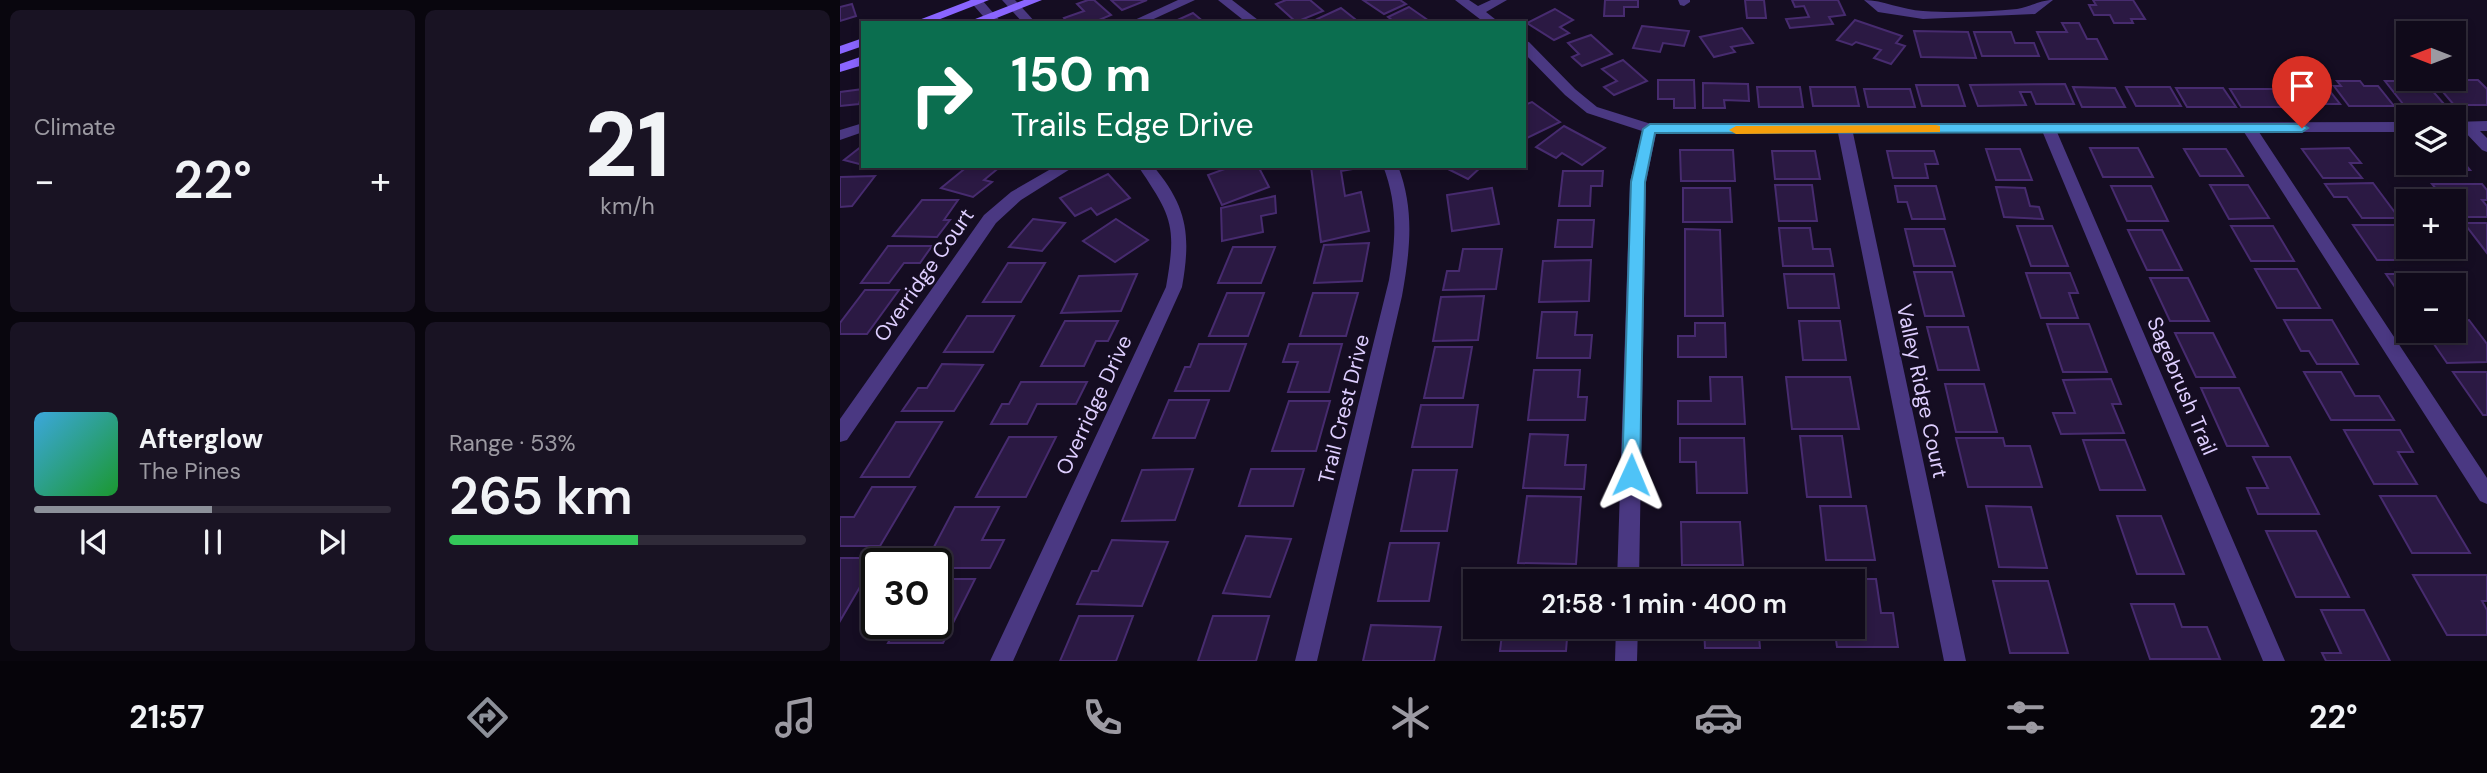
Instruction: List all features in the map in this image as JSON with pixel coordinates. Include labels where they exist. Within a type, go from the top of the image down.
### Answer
[{"type":"main road","points":[[994,19],[1011,4],[1035,0]]},
{"type":"main road","points":[[923,21],[978,1]]},
{"type":"main road","points":[[840,50],[861,43]]},
{"type":"main road","points":[[840,68],[861,61]]},
{"type":"street","points":[[1139,21],[1189,0]]},
{"type":"street","points":[[1224,0],[1253,21]]},
{"type":"street","points":[[1461,0],[1491,21]]},
{"type":"street","points":[[1478,11],[1500,0]]},
{"type":"street","points":[[1870,0],[1882,9],[1923,15],[2013,13],[2035,9],[2047,0]]},
{"type":"street","points":[[978,1],[994,19]]},
{"type":"street","points":[[1011,4],[1028,21]]},
{"type":"street","points":[[1526,47],[1570,92],[1592,110],[1650,129],[2396,127]]},
{"type":"street","points":[[2466,126],[2487,126]]},
{"type":"street","points":[[840,135],[861,128]]},
{"type":"street","name":"Sagebrush Trail","points":[[2048,128],[2274,661]]},
{"type":"street","points":[[2249,128],[2487,495]]},
{"type":"street","points":[[1628,569],[1638,182],[1650,129]]},
{"type":"street","name":"Valley Ridge Court","points":[[1844,130],[1955,661]]},
{"type":"street","points":[[2466,130],[2487,147]]},
{"type":"street","name":"Overridge Court","points":[[840,434],[990,219],[1016,196],[1065,168]]},
{"type":"street","name":"Overridge Drive","points":[[1000,661],[1174,287],[1181,251],[1177,212],[1147,168]]},
{"type":"street","name":"Trail Crest Drive","points":[[1306,661],[1394,296],[1402,252],[1405,224],[1391,168]]},
{"type":"street","points":[[1626,661],[1627,639]]},
{"type":"building","points":[[1094,0],[1111,15],[1097,21],[1066,21],[1064,18],[1084,11],[1077,4]]},
{"type":"building","points":[[1111,0],[1147,0],[1122,10]]},
{"type":"building","points":[[1286,0],[1310,0],[1323,11],[1295,21],[1276,4]]},
{"type":"building","points":[[1363,0],[1400,0],[1406,4],[1384,14]]},
{"type":"building","points":[[1605,0],[1638,0],[1638,7],[1624,7],[1624,16],[1604,16]]},
{"type":"building","points":[[1745,0],[1764,0],[1766,18],[1747,18]]},
{"type":"building","points":[[1792,0],[1838,0],[1845,15],[1829,17],[1833,24],[1790,28],[1786,19],[1809,17],[1804,6],[1795,7]]},
{"type":"building","points":[[2093,0],[2133,0],[2145,19],[2131,19],[2133,23],[2114,23],[2110,15],[2094,15],[2089,5],[2096,5]]},
{"type":"building","points":[[852,4],[856,16],[840,21],[840,7]]},
{"type":"building","points":[[1409,7],[1429,21],[1393,21],[1388,17]]},
{"type":"building","points":[[1341,8],[1357,21],[1319,21],[1317,19]]},
{"type":"building","points":[[1555,9],[1573,20],[1560,27],[1569,33],[1554,40],[1527,23]]},
{"type":"building","points":[[1193,13],[1203,21],[1175,21]]},
{"type":"building","points":[[1855,20],[1902,36],[1896,43],[1905,46],[1891,64],[1874,58],[1881,50],[1856,42],[1852,45],[1837,40]]},
{"type":"building","points":[[2062,23],[2079,23],[2087,39],[2097,39],[2107,59],[2049,59],[2037,32],[2067,32]]},
{"type":"building","points":[[1642,26],[1689,31],[1684,46],[1663,43],[1660,52],[1633,48]]},
{"type":"building","points":[[1742,28],[1753,43],[1731,47],[1735,52],[1714,57],[1700,37]]},
{"type":"building","points":[[1914,31],[1968,32],[1976,58],[1921,57]]},
{"type":"building","points":[[1974,32],[2011,32],[2015,43],[2034,43],[2039,56],[1982,56]]},
{"type":"building","points":[[1591,35],[1612,54],[1582,66],[1572,57],[1579,54],[1568,43]]},
{"type":"building","points":[[1623,60],[1647,81],[1614,95],[1604,87],[1617,81],[1602,69]]},
{"type":"building","points":[[1658,80],[1694,80],[1695,108],[1674,108],[1674,99],[1658,99]]},
{"type":"building","points":[[2466,80],[2478,80],[2487,89],[2487,105],[2454,105],[2442,91],[2466,91]]},
{"type":"building","points":[[2337,81],[2360,81],[2364,86],[2378,86],[2394,106],[2349,106],[2334,86],[2341,86]]},
{"type":"building","points":[[2385,81],[2396,81],[2396,91],[2433,91],[2444,104],[2403,104]]},
{"type":"building","points":[[1703,83],[1748,84],[1749,101],[1724,100],[1725,108],[1703,108]]},
{"type":"building","points":[[2065,84],[2074,104],[2036,104],[2031,92],[2020,92],[2026,105],[1978,106],[1970,85]]},
{"type":"building","points":[[1916,85],[1958,85],[1965,106],[1922,106]]},
{"type":"building","points":[[2281,85],[2325,85],[2340,104],[2294,104]]},
{"type":"building","points":[[1757,87],[1800,87],[1803,107],[1759,107]]},
{"type":"building","points":[[1810,87],[1855,87],[1859,106],[1813,106]]},
{"type":"building","points":[[2073,87],[2115,88],[2125,107],[2082,107]]},
{"type":"building","points":[[2126,87],[2170,87],[2181,106],[2136,106]]},
{"type":"building","points":[[2176,88],[2223,88],[2236,107],[2187,107]]},
{"type":"building","points":[[861,89],[859,104],[840,106],[840,92]]},
{"type":"building","points":[[1864,89],[1910,89],[1915,107],[1868,107]]},
{"type":"building","points":[[2230,89],[2276,89],[2288,107],[2241,107]]},
{"type":"building","points":[[1532,102],[1560,122],[1526,139],[1526,104]]},
{"type":"building","points":[[1564,126],[1605,148],[1582,165],[1562,153],[1556,158],[1536,147]]},
{"type":"building","points":[[861,147],[861,164],[844,160]]},
{"type":"building","points":[[2090,148],[2138,148],[2153,177],[2103,177]]},
{"type":"building","points":[[2349,148],[2361,163],[2350,163],[2362,178],[2323,178],[2302,149]]},
{"type":"building","points":[[1986,149],[2020,149],[2032,180],[1996,180]]},
{"type":"building","points":[[2184,149],[2226,149],[2243,176],[2200,176]]},
{"type":"building","points":[[1680,150],[1733,150],[1735,181],[1681,181]]},
{"type":"building","points":[[1772,151],[1815,151],[1820,179],[1775,179]]},
{"type":"building","points":[[1887,151],[1934,151],[1938,164],[1925,164],[1928,178],[1893,178]]},
{"type":"building","points":[[966,168],[999,168],[984,180],[992,182],[973,197],[941,188]]},
{"type":"building","points":[[1227,168],[1259,168],[1269,187],[1222,205],[1208,175]]},
{"type":"building","points":[[1311,168],[1353,168],[1341,171],[1345,196],[1361,192],[1369,231],[1321,242]]},
{"type":"building","points":[[1446,168],[1480,168],[1468,179]]},
{"type":"building","points":[[1563,171],[1603,171],[1602,186],[1591,186],[1590,206],[1559,206]]},
{"type":"building","points":[[1108,174],[1130,198],[1097,215],[1091,208],[1075,216],[1060,198]]},
{"type":"building","points":[[875,176],[852,206],[840,207],[840,177]]},
{"type":"building","points":[[2373,183],[2396,214],[2396,218],[2362,218],[2347,197],[2334,197],[2325,184]]},
{"type":"building","points":[[2432,184],[2482,184],[2487,190],[2487,200],[2482,200],[2487,206],[2487,217],[2466,217],[2466,189],[2436,189]]},
{"type":"building","points":[[1775,185],[1812,185],[1817,221],[1779,221]]},
{"type":"building","points":[[2210,185],[2248,185],[2269,218],[2229,219]]},
{"type":"building","points":[[1895,186],[1936,186],[1945,219],[1912,219],[1907,202],[1898,202]]},
{"type":"building","points":[[2111,186],[2151,186],[2168,221],[2127,221]]},
{"type":"building","points":[[1996,187],[2025,188],[2030,206],[2039,207],[2043,219],[2004,217]]},
{"type":"building","points":[[1492,188],[1499,224],[1452,231],[1447,195]]},
{"type":"building","points":[[1683,188],[1730,188],[1732,222],[1683,222]]},
{"type":"building","points":[[1275,196],[1276,213],[1261,216],[1263,232],[1222,241],[1221,208]]},
{"type":"building","points":[[922,200],[958,200],[944,220],[950,220],[937,237],[893,236]]},
{"type":"building","points":[[1033,219],[1065,223],[1042,251],[1009,247]]},
{"type":"building","points":[[1116,219],[1148,240],[1115,262],[1083,241]]},
{"type":"building","points":[[1558,220],[1594,220],[1592,247],[1555,247]]},
{"type":"building","points":[[2466,223],[2487,223],[2487,253],[2466,226]]},
{"type":"building","points":[[2353,225],[2396,225],[2396,259],[2422,260],[2377,260]]},
{"type":"building","points":[[2017,226],[2052,226],[2068,266],[2031,266]]},
{"type":"building","points":[[2231,226],[2273,226],[2294,261],[2251,261]]},
{"type":"building","points":[[1779,228],[1810,228],[1813,249],[1830,249],[1833,266],[1783,266]]},
{"type":"building","points":[[1685,229],[1720,230],[1723,316],[1685,316]]},
{"type":"building","points":[[1905,229],[1944,229],[1955,266],[1914,266]]},
{"type":"building","points":[[2128,230],[2162,230],[2182,270],[2147,270]]},
{"type":"building","points":[[1369,243],[1362,281],[1314,283],[1324,245]]},
{"type":"building","points":[[888,246],[932,246],[920,263],[904,263],[889,283],[861,283]]},
{"type":"building","points":[[1233,247],[1275,247],[1261,283],[1218,283]]},
{"type":"building","points":[[1463,249],[1502,249],[1496,289],[1443,290],[1447,271],[1459,271]]},
{"type":"building","points":[[1591,260],[1589,301],[1539,302],[1543,261]]},
{"type":"building","points":[[1008,263],[1045,263],[1021,302],[983,302]]},
{"type":"building","points":[[2255,269],[2297,269],[2320,308],[2277,308]]},
{"type":"building","points":[[1914,272],[1952,272],[1964,316],[1925,316]]},
{"type":"building","points":[[2026,273],[2070,273],[2078,293],[2069,293],[2078,318],[2041,318]]},
{"type":"building","points":[[1137,274],[1121,311],[1061,313],[1079,276]]},
{"type":"building","points":[[1784,274],[1834,274],[1839,308],[1788,308]]},
{"type":"building","points":[[2386,274],[2396,274],[2396,289]]},
{"type":"building","points":[[2150,278],[2188,278],[2209,321],[2170,321]]},
{"type":"building","points":[[865,290],[899,290],[867,334],[840,334],[840,323]]},
{"type":"building","points":[[1227,293],[1264,293],[1248,336],[1209,336]]},
{"type":"building","points":[[1313,293],[1358,293],[1346,336],[1300,336]]},
{"type":"building","points":[[1484,296],[1478,340],[1433,341],[1441,297]]},
{"type":"building","points":[[1542,312],[1577,312],[1575,335],[1592,335],[1590,358],[1537,358]]},
{"type":"building","points":[[967,316],[1014,316],[993,352],[944,352]]},
{"type":"building","points":[[2284,320],[2332,320],[2358,364],[2317,364],[2309,351],[2301,351]]},
{"type":"building","points":[[2466,320],[2469,320],[2487,344],[2487,362],[2447,363],[2433,343],[2466,343]]},
{"type":"building","points":[[1065,321],[1118,321],[1108,341],[1096,341],[1084,366],[1041,366]]},
{"type":"building","points":[[1799,321],[1840,321],[1846,360],[1803,360]]},
{"type":"building","points":[[1695,323],[1725,323],[1726,357],[1678,357],[1678,336],[1695,336]]},
{"type":"building","points":[[2047,324],[2089,324],[2107,372],[2063,372]]},
{"type":"building","points":[[1927,327],[1968,327],[1979,370],[1938,370]]},
{"type":"building","points":[[2175,333],[2213,333],[2235,377],[2196,377]]},
{"type":"building","points":[[1199,344],[1246,344],[1229,391],[1175,391],[1185,367],[1190,367]]},
{"type":"building","points":[[1289,344],[1342,344],[1329,392],[1288,392],[1298,362],[1283,362]]},
{"type":"building","points":[[1435,347],[1472,347],[1463,398],[1424,398]]},
{"type":"building","points":[[942,364],[983,365],[954,411],[902,411],[918,388],[927,388]]},
{"type":"building","points":[[1534,370],[1580,370],[1578,397],[1587,397],[1585,420],[1528,420]]},
{"type":"building","points":[[2304,372],[2341,372],[2355,396],[2379,396],[2394,420],[2331,420]]},
{"type":"building","points":[[2453,372],[2487,372],[2487,415],[2483,415]]},
{"type":"building","points":[[1710,377],[1742,377],[1745,424],[1678,424],[1678,401],[1711,401]]},
{"type":"building","points":[[1786,377],[1850,377],[1859,429],[1792,429]]},
{"type":"building","points":[[2111,379],[2121,404],[2112,404],[2124,433],[2061,434],[2053,413],[2075,413],[2063,380]]},
{"type":"building","points":[[1021,382],[1087,382],[1076,404],[1037,404],[1027,424],[991,424],[1002,404],[1009,404]]},
{"type":"building","points":[[1945,384],[1984,384],[1997,432],[1956,432]]},
{"type":"building","points":[[2201,388],[2239,388],[2268,446],[2227,446]]},
{"type":"building","points":[[1169,400],[1209,400],[1195,438],[1153,438]]},
{"type":"building","points":[[1289,401],[1330,401],[1316,451],[1272,451]]},
{"type":"building","points":[[1421,405],[1478,405],[1472,447],[1412,447]]},
{"type":"building","points":[[896,422],[942,422],[909,477],[861,477]]},
{"type":"building","points":[[2344,430],[2400,430],[2413,452],[2398,452],[2417,484],[2374,484]]},
{"type":"building","points":[[1530,434],[1568,435],[1565,465],[1586,465],[1584,489],[1523,488]]},
{"type":"building","points":[[1800,436],[1842,436],[1851,497],[1807,497]]},
{"type":"building","points":[[1009,437],[1056,437],[1026,497],[976,497]]},
{"type":"building","points":[[1680,438],[1744,438],[1747,493],[1697,493],[1696,462],[1680,462]]},
{"type":"building","points":[[1956,438],[2003,438],[2005,446],[2030,446],[2042,487],[1968,487]]},
{"type":"building","points":[[2083,440],[2125,440],[2145,490],[2100,490]]},
{"type":"building","points":[[2253,457],[2290,457],[2319,514],[2258,514],[2247,488],[2268,488]]},
{"type":"building","points":[[1193,469],[1175,520],[1122,521],[1142,470]]},
{"type":"building","points":[[1251,469],[1304,469],[1293,506],[1239,506]]},
{"type":"building","points":[[1413,470],[1457,470],[1447,531],[1401,531]]},
{"type":"building","points":[[872,487],[915,487],[880,546],[840,546],[840,517],[854,517]]},
{"type":"building","points":[[1527,496],[1581,497],[1576,564],[1518,563]]},
{"type":"building","points":[[2380,496],[2436,496],[2470,553],[2412,553]]},
{"type":"building","points":[[1820,506],[1866,506],[1875,560],[1826,560]]},
{"type":"building","points":[[1986,506],[2031,507],[2047,568],[1999,567]]},
{"type":"building","points":[[955,507],[999,507],[982,540],[1004,540],[990,568],[952,568],[952,548],[933,548]]},
{"type":"building","points":[[2117,516],[2161,516],[2184,574],[2137,574]]},
{"type":"building","points":[[1681,522],[1740,522],[1743,565],[1682,565]]},
{"type":"building","points":[[2266,531],[2316,531],[2349,597],[2296,597]]},
{"type":"building","points":[[1246,536],[1291,539],[1270,597],[1223,593]]},
{"type":"building","points":[[1112,540],[1168,542],[1142,606],[1077,604],[1092,571],[1098,571]]},
{"type":"building","points":[[1390,543],[1439,543],[1429,601],[1378,601]]},
{"type":"building","points":[[840,558],[861,558],[861,585],[840,621]]},
{"type":"building","points":[[2413,575],[2487,575],[2487,601],[2482,601],[2487,610],[2487,635],[2447,635]]},
{"type":"building","points":[[952,579],[975,579],[952,625]]},
{"type":"building","points":[[1865,579],[1876,579],[1881,613],[1893,613],[1898,647],[1837,647],[1836,639],[1865,639]]},
{"type":"building","points":[[1993,581],[2048,581],[2068,653],[2010,653]]},
{"type":"building","points":[[2131,604],[2174,604],[2182,627],[2207,627],[2220,659],[2150,659]]},
{"type":"building","points":[[2321,610],[2364,610],[2390,661],[2326,661],[2322,653],[2341,653]]},
{"type":"building","points":[[1079,616],[1133,616],[1116,661],[1060,661]]},
{"type":"building","points":[[1213,616],[1269,616],[1256,661],[1198,661]]},
{"type":"building","points":[[1371,625],[1441,627],[1434,661],[1363,661]]},
{"type":"building","points":[[890,639],[945,639],[943,643],[888,643]]},
{"type":"building","points":[[1501,639],[1567,639],[1566,651],[1500,651]]},
{"type":"building","points":[[1705,639],[1759,639],[1760,648],[1705,648]]},
{"type":"slow traffic","points":[[1736,130],[1936,129]]},
{"type":"route","points":[[1631,475],[1638,182],[1642,154],[1650,129],[2302,128]]}]
